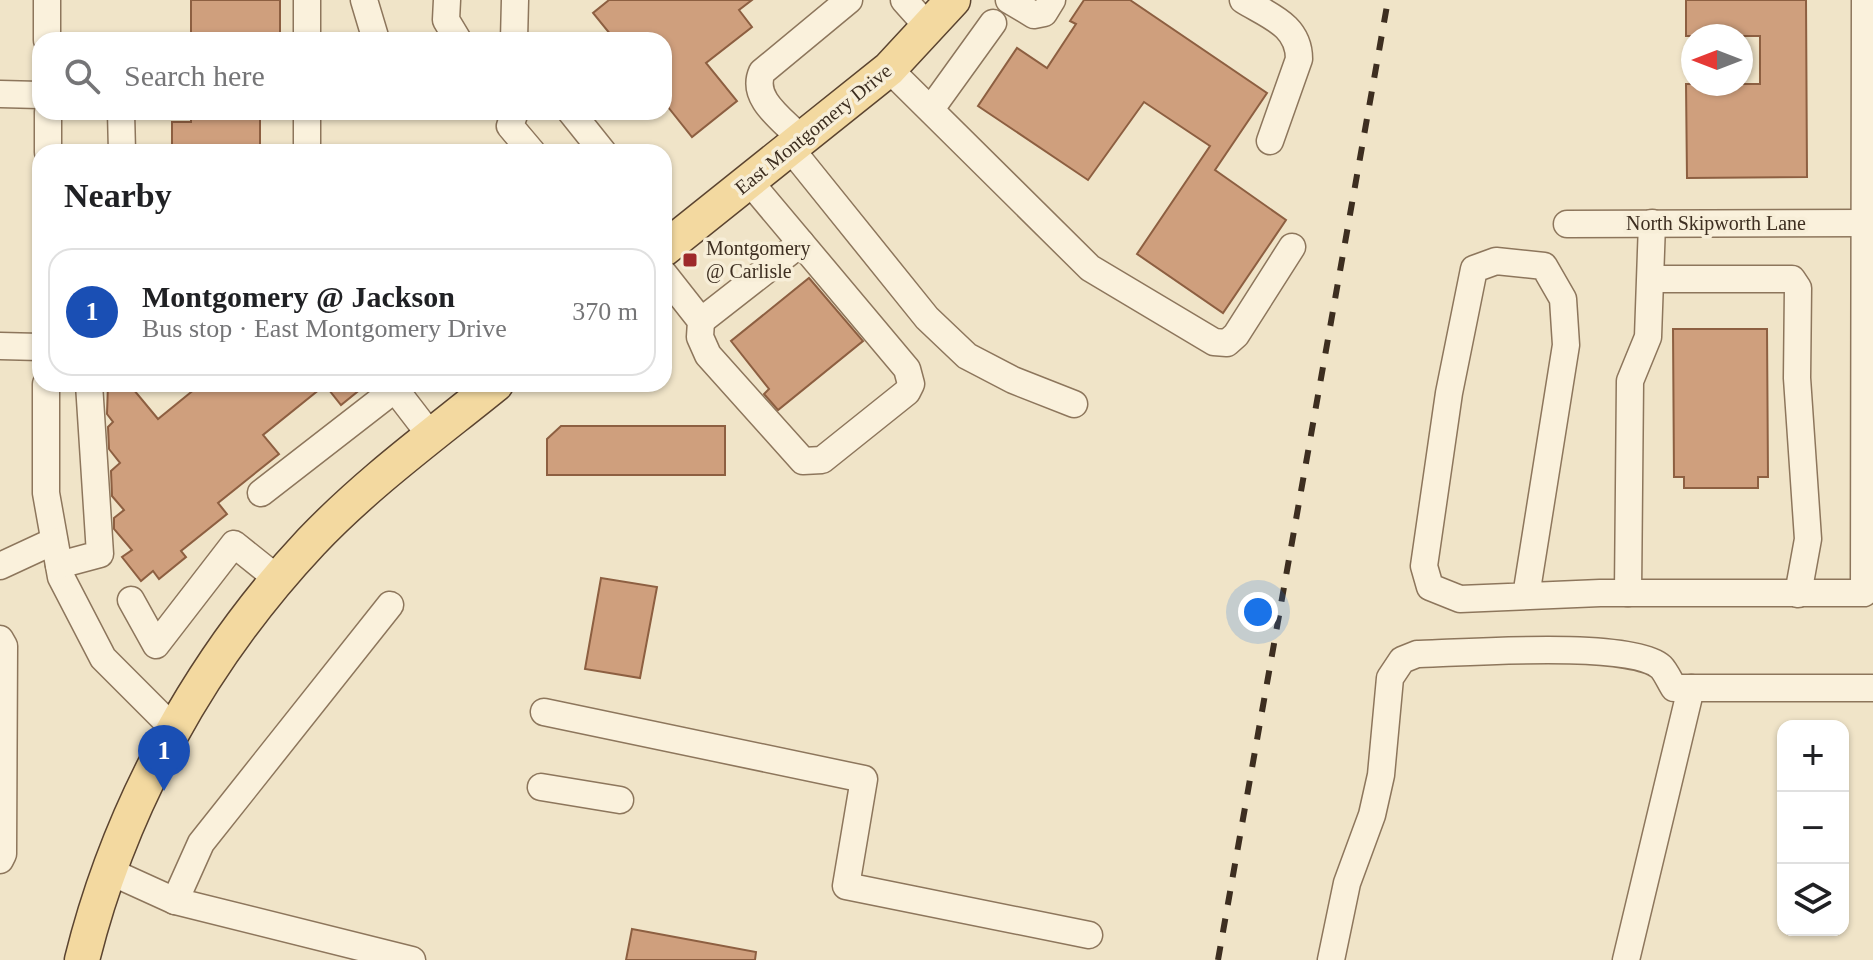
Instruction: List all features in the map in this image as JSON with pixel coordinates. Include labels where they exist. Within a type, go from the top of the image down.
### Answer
[{"type":"main road","name":"East Montgomery Drive","points":[[672,236],[749,181],[889,69],[953,0]]},
{"type":"main road","points":[[82,960],[121,835],[174,729],[252,613],[311,542],[478,392]]},
{"type":"street","points":[[47,0],[47,32]]},
{"type":"street","points":[[307,0],[307,32]]},
{"type":"street","points":[[364,0],[374,32]]},
{"type":"street","points":[[447,0],[446,20],[453,32]]},
{"type":"street","points":[[849,0],[762,72],[757,82],[759,94],[927,318],[967,356],[1013,380],[1074,404]]},
{"type":"street","points":[[904,0],[929,28]]},
{"type":"street","points":[[1009,0],[1034,15],[1044,13],[1052,0]]},
{"type":"street","points":[[1243,0],[1291,29],[1299,45],[1299,59],[1270,141]]},
{"type":"street","points":[[1526,596],[1566,345],[1563,299],[1544,266],[1496,261],[1474,269],[1449,393],[1424,566],[1430,587],[1460,599],[1628,593],[1864,593],[1865,0]]},
{"type":"street","points":[[513,32],[520,1]]},
{"type":"street","points":[[931,109],[993,23]]},
{"type":"street","points":[[889,69],[1090,268],[1214,342],[1227,343],[1236,335],[1292,247]]},
{"type":"street","points":[[0,94],[32,95]]},
{"type":"street","points":[[48,120],[48,144]]},
{"type":"street","points":[[121,120],[122,144]]},
{"type":"street","points":[[307,120],[307,144]]},
{"type":"street","points":[[512,120],[510,126],[525,144]]},
{"type":"street","points":[[585,120],[599,144]]},
{"type":"street","points":[[672,284],[701,321],[700,337],[708,355],[803,461],[822,460],[907,392],[910,375],[749,181]]},
{"type":"street","points":[[1628,593],[1630,381],[1648,337],[1652,223]]},
{"type":"street","name":"North Skipworth Lane","points":[[1567,224],[1865,223]]},
{"type":"street","points":[[701,321],[801,243]]},
{"type":"street","points":[[1651,279],[1792,279],[1798,288],[1797,378],[1808,539],[1798,594]]},
{"type":"street","points":[[0,346],[32,347]]},
{"type":"street","points":[[46,392],[46,493],[61,577],[103,658],[174,729]]},
{"type":"street","points":[[5,559],[57,553],[100,554],[90,392]]},
{"type":"street","points":[[261,493],[386,392]]},
{"type":"street","points":[[398,392],[431,436]]},
{"type":"street","points":[[131,600],[156,645],[234,544],[279,580]]},
{"type":"street","points":[[175,901],[201,843],[390,605]]},
{"type":"street","points":[[0,639],[4,646],[3,854],[0,860]]},
{"type":"street","points":[[1331,960],[1347,883],[1372,815],[1381,775],[1390,678],[1402,660],[1417,654],[1599,651],[1637,655],[1661,667],[1674,688],[1873,688]]},
{"type":"street","points":[[1626,960],[1691,688]]},
{"type":"street","points":[[544,712],[864,779],[846,886],[1089,935]]},
{"type":"street","points":[[541,787],[620,800]]},
{"type":"street","points":[[109,871],[175,901],[412,960]]},
{"type":"building","points":[[191,0],[280,0],[280,32],[191,32]]},
{"type":"building","points":[[609,0],[752,0],[739,10],[752,27],[706,63],[737,101],[692,137],[672,112],[672,32],[608,32],[593,13]]},
{"type":"building","points":[[1084,0],[1130,0],[1267,93],[1215,170],[1286,220],[1223,313],[1137,254],[1210,146],[1144,102],[1088,180],[978,106],[1017,48],[1047,68],[1076,24],[1070,21]]},
{"type":"building","points":[[1686,0],[1806,0],[1807,177],[1687,178],[1686,96],[1753,96],[1753,84],[1760,84],[1760,36],[1753,36],[1753,24],[1686,24]]},
{"type":"building","points":[[260,120],[260,144],[172,144],[172,122]]},
{"type":"building","points":[[809,278],[863,341],[778,410],[764,394],[769,389],[731,341]]},
{"type":"building","points":[[1673,329],[1767,329],[1768,477],[1758,477],[1758,488],[1684,488],[1684,477],[1674,477]]},
{"type":"building","points":[[108,392],[136,392],[158,419],[191,392],[316,392],[263,435],[279,454],[218,503],[227,514],[181,551],[186,557],[159,579],[153,571],[141,581],[122,557],[132,550],[114,529],[114,518],[124,510],[112,496],[111,471],[120,463],[109,449],[108,427],[113,422],[107,414]]},
{"type":"building","points":[[331,392],[357,392],[341,405]]},
{"type":"building","points":[[561,426],[725,426],[725,475],[547,475],[547,439]]},
{"type":"building","points":[[601,578],[657,587],[640,678],[585,669]]},
{"type":"building","points":[[632,929],[756,952],[755,960],[626,960]]},
{"type":"railway","points":[[1218,960],[1388,0]]},
{"type":"place","name":"Montgomery @ Carlisle","points":[[690,260]]},
{"type":"place","name":"Montgomery @ Jackson","points":[[164,791]]}]
